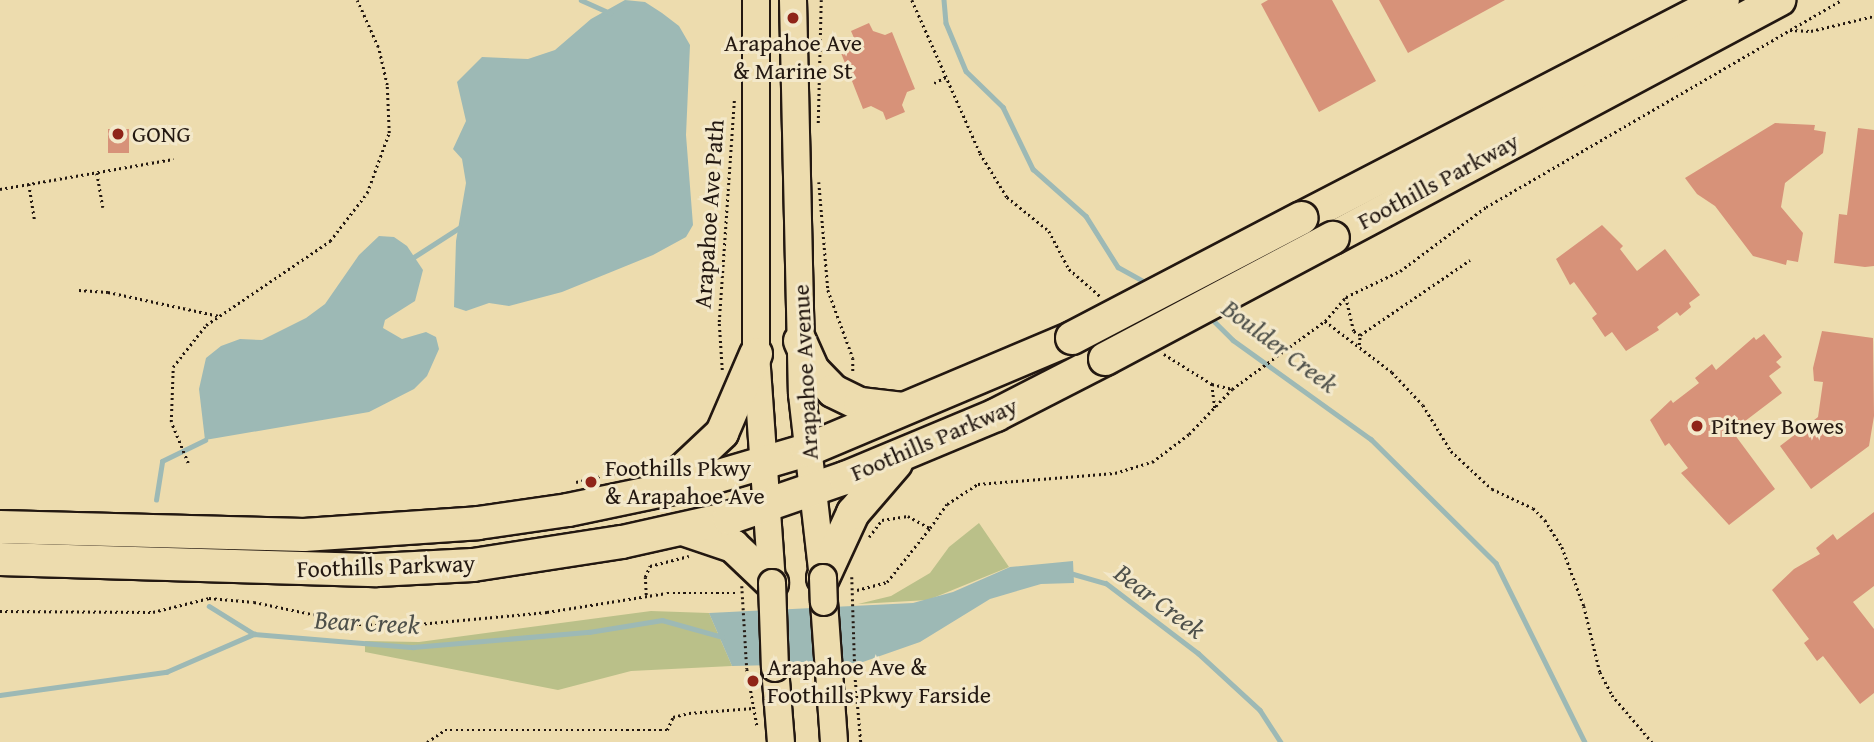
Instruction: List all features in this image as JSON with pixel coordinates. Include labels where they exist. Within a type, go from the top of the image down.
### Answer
[{"type":"highway","name":"Foothills Parkway","points":[[0,527],[304,535],[508,519],[660,477],[762,464],[807,450],[908,409],[1072,338],[1723,0]]},
{"type":"highway","name":"Foothills Parkway","points":[[0,559],[298,570],[412,569],[693,541],[767,506],[905,454],[996,415],[1779,0]]},
{"type":"highway","points":[[800,341],[813,370],[842,396],[871,407],[908,409]]},
{"type":"highway","points":[[660,477],[699,459],[722,433],[756,354]]},
{"type":"highway","points":[[837,578],[853,513],[905,454]]},
{"type":"highway","points":[[693,541],[733,546],[757,585]]},
{"type":"main road","name":"Arapahoe Avenue","points":[[757,0],[756,354],[767,506],[757,585],[775,668],[781,742]]},
{"type":"main road","name":"Arapahoe Avenue","points":[[793,0],[800,341],[807,450],[813,489],[837,578],[826,668],[834,742]]},
{"type":"path","points":[[188,462],[171,422],[169,395],[173,367],[188,344],[219,316],[330,242],[367,193],[389,133],[387,85],[377,47],[357,0]]},
{"type":"path","points":[[818,124],[821,0]]},
{"type":"path","points":[[912,0],[980,153],[1007,197],[1049,231],[1069,269],[1105,300]]},
{"type":"path","points":[[857,590],[887,582],[958,495],[978,484],[1140,468],[1189,435],[1232,389],[1325,321],[1346,297],[1400,271],[1486,207],[1841,0]]},
{"type":"path","points":[[1790,30],[1811,31],[1874,16]]},
{"type":"path","points":[[933,83],[948,76]]},
{"type":"path","name":"Arapahoe Ave Path","points":[[724,380],[719,337],[734,90]]},
{"type":"path","points":[[0,189],[173,159]]},
{"type":"path","points":[[97,173],[103,207]]},
{"type":"path","points":[[818,173],[828,289],[853,358],[852,379],[842,396]]},
{"type":"path","points":[[29,184],[35,220]]},
{"type":"path","points":[[1360,335],[1470,260]]},
{"type":"path","points":[[79,290],[108,292],[219,316]]},
{"type":"path","points":[[1346,297],[1354,331],[1360,335]]},
{"type":"path","points":[[1325,321],[1392,372],[1423,405],[1451,452],[1492,489],[1533,508],[1545,520],[1562,547],[1584,606],[1600,672],[1612,695],[1652,742]]},
{"type":"path","points":[[1359,346],[1360,335]]},
{"type":"path","points":[[1160,351],[1212,384],[1232,389]]},
{"type":"path","points":[[1212,384],[1215,408]]},
{"type":"path","points":[[576,482],[660,477]]},
{"type":"path","points":[[883,520],[908,516],[930,528]]},
{"type":"path","points":[[646,595],[645,577],[650,566],[693,541]]},
{"type":"path","points":[[837,578],[855,674],[861,742]]},
{"type":"path","points":[[757,585],[747,669],[758,728]]},
{"type":"path","points":[[0,611],[153,612],[209,598],[254,602],[359,624],[408,625],[547,612],[646,595],[737,593]]},
{"type":"path","points":[[427,742],[445,730],[667,730],[673,717],[689,713],[754,708]]},
{"type":"green space","points":[[979,523],[1009,567],[928,600],[858,604],[891,596],[930,573],[949,547]]},
{"type":"green space","points":[[651,611],[709,613],[732,666],[631,671],[558,690],[365,652],[365,641],[419,642]]},
{"type":"water","points":[[625,0],[645,2],[662,13],[679,26],[690,45],[686,135],[693,225],[686,237],[653,255],[562,292],[509,306],[489,303],[466,311],[454,307],[456,241],[466,183],[462,159],[453,149],[466,121],[457,82],[482,57],[528,59],[555,50],[591,19]]},
{"type":"water","points":[[379,236],[394,237],[407,246],[423,270],[415,301],[385,320],[383,328],[402,339],[426,332],[436,337],[439,349],[427,376],[414,389],[369,412],[205,440],[199,389],[206,358],[221,346],[240,339],[262,340],[306,318],[325,304],[359,255]]},
{"type":"water","points":[[1073,561],[1074,583],[1041,584],[990,599],[920,642],[860,663],[732,666],[709,613],[913,603],[953,592],[1010,567]]},
{"type":"building","points":[[1268,0],[1332,0],[1376,81],[1319,112],[1261,4]]},
{"type":"building","points":[[1379,0],[1505,0],[1408,53]]},
{"type":"building","points":[[869,23],[873,31],[885,35],[892,32],[915,89],[907,92],[902,105],[905,112],[886,120],[883,112],[871,106],[863,109],[841,53],[848,50],[854,38],[851,31]]},
{"type":"building","points":[[1775,123],[1815,125],[1814,130],[1826,132],[1823,153],[1785,183],[1781,207],[1803,233],[1798,262],[1787,260],[1786,265],[1753,256],[1715,206],[1697,194],[1685,178]]},
{"type":"building","points":[[1858,128],[1874,130],[1874,266],[1865,267],[1834,263],[1839,214],[1847,215]]},
{"type":"building","points":[[108,129],[129,129],[129,153],[108,153]]},
{"type":"building","points":[[1602,225],[1623,246],[1620,249],[1637,271],[1665,249],[1700,295],[1689,303],[1691,307],[1680,316],[1677,312],[1657,327],[1659,330],[1626,351],[1612,332],[1605,337],[1592,318],[1597,314],[1574,282],[1570,285],[1556,259]]},
{"type":"building","points":[[1822,331],[1873,338],[1874,416],[1869,446],[1811,489],[1780,446],[1818,417],[1823,382],[1814,381],[1813,368]]},
{"type":"building","name":"Pitney Bowes","points":[[1764,334],[1782,357],[1776,362],[1781,367],[1769,376],[1782,393],[1732,431],[1775,489],[1729,525],[1681,473],[1688,468],[1669,443],[1665,446],[1650,420],[1671,400],[1673,403],[1699,383],[1695,378],[1712,364],[1716,370],[1754,337],[1756,340]]},
{"type":"building","points":[[1874,512],[1874,586],[1853,602],[1874,629],[1874,693],[1860,704],[1823,656],[1817,661],[1804,643],[1809,639],[1772,590],[1794,569],[1820,554],[1816,548],[1833,534],[1837,540]]},
{"type":"waterway","points":[[581,0],[610,13]]},
{"type":"waterway","name":"Boulder Creek","points":[[944,0],[946,23],[966,71],[1003,107],[1033,169],[1086,216],[1118,267],[1149,284]]},
{"type":"waterway","points":[[414,257],[459,228]]},
{"type":"waterway","name":"Boulder Creek","points":[[1209,316],[1233,340],[1371,439],[1496,563],[1585,742]]},
{"type":"waterway","points":[[156,500],[162,461],[205,440]]},
{"type":"waterway","name":"Bear Creek","points":[[1070,573],[1106,583],[1198,653],[1260,710],[1281,742]]},
{"type":"waterway","points":[[209,606],[254,634]]},
{"type":"waterway","name":"Bear Creek","points":[[0,695],[166,672],[254,634],[413,647],[589,632],[662,620],[723,637]]},
{"type":"place","name":"Arapahoe Ave & Marine St","points":[[793,18]]},
{"type":"place","name":"GONG","points":[[118,134]]},
{"type":"place","name":"Pitney Bowes","points":[[1697,426]]},
{"type":"place","name":"Foothills Pkwy & Arapahoe Ave","points":[[591,482]]},
{"type":"place","name":"Arapahoe Ave & Foothills Pkwy Farside","points":[[753,681]]}]
